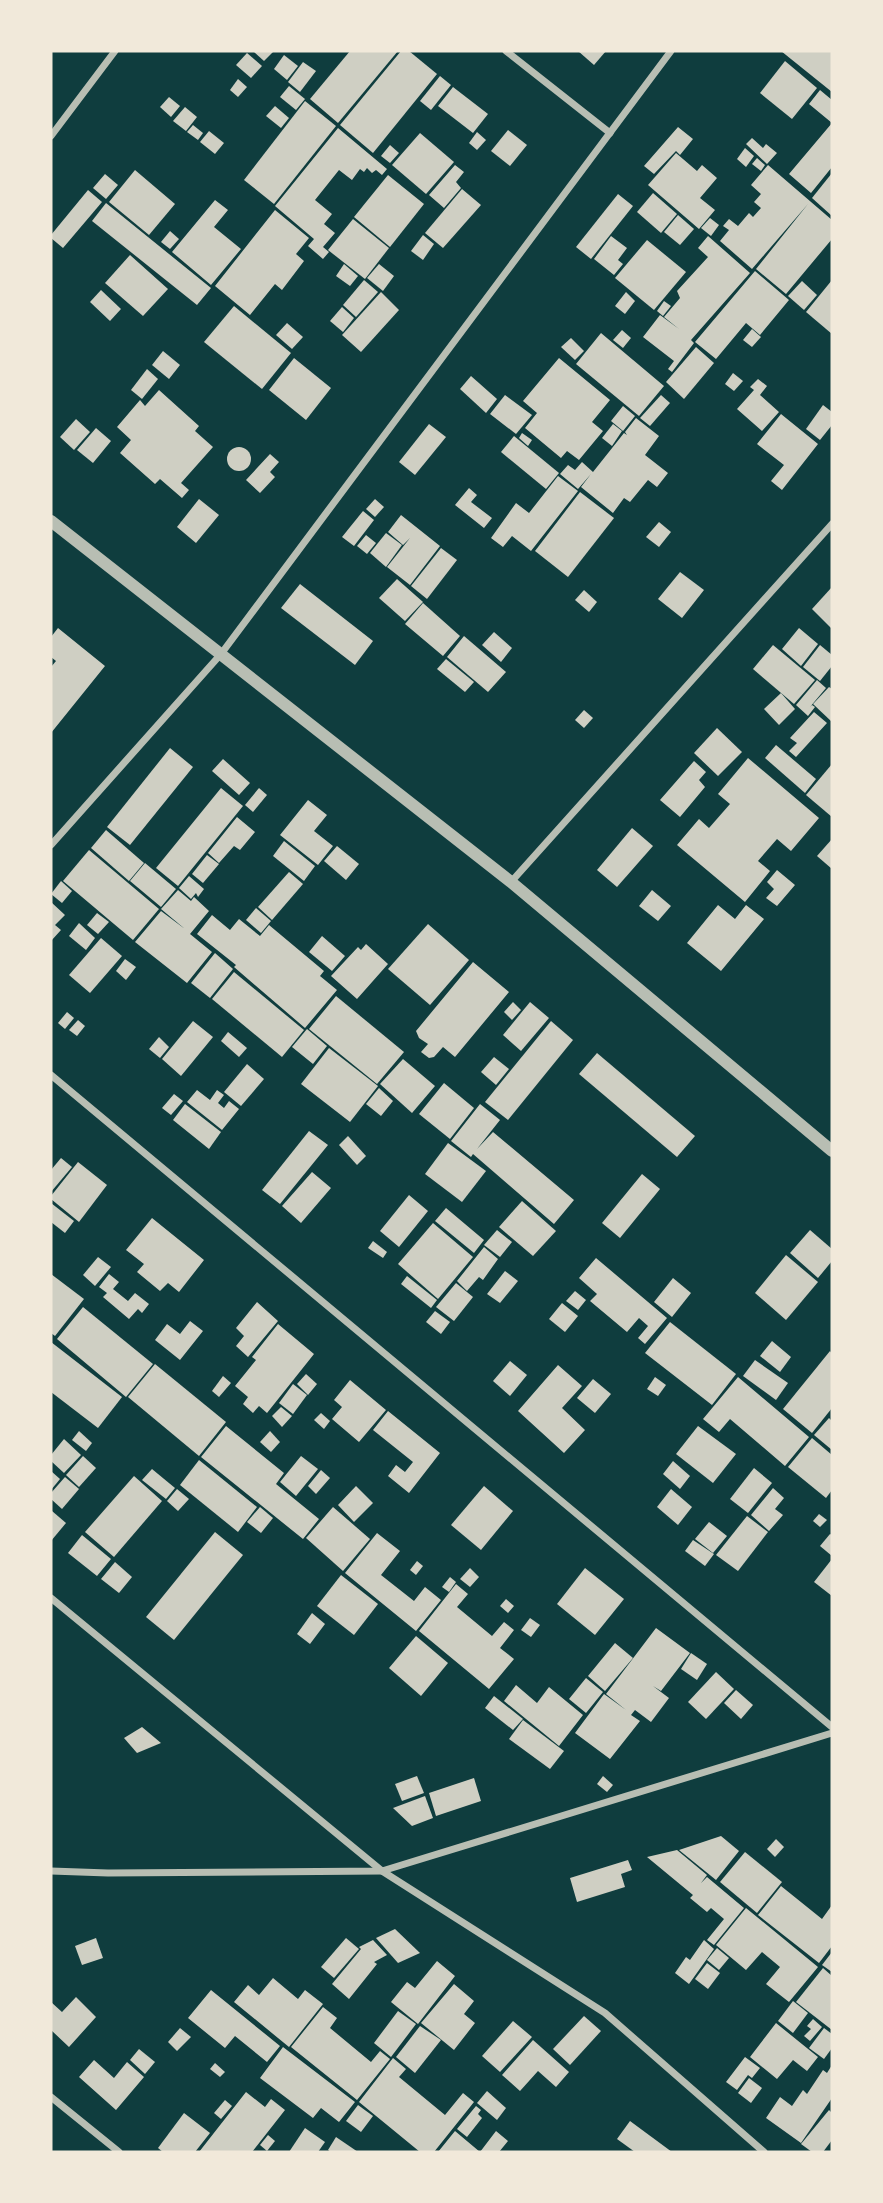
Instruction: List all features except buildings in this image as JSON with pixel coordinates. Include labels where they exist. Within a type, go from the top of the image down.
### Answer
[{"type":"street","points":[[51,136],[116,51]]},
{"type":"street","points":[[506,51],[610,133]]},
{"type":"street","points":[[51,845],[221,654],[671,51]]},
{"type":"street","points":[[51,521],[511,882],[832,1151]]},
{"type":"street","points":[[511,882],[832,524]]},
{"type":"street","points":[[51,1075],[832,1730]]},
{"type":"street","points":[[51,1598],[383,1871],[605,2013],[764,2152]]},
{"type":"street","points":[[51,1871],[383,1871],[832,1730]]},
{"type":"street","points":[[51,2097],[119,2152]]}]
